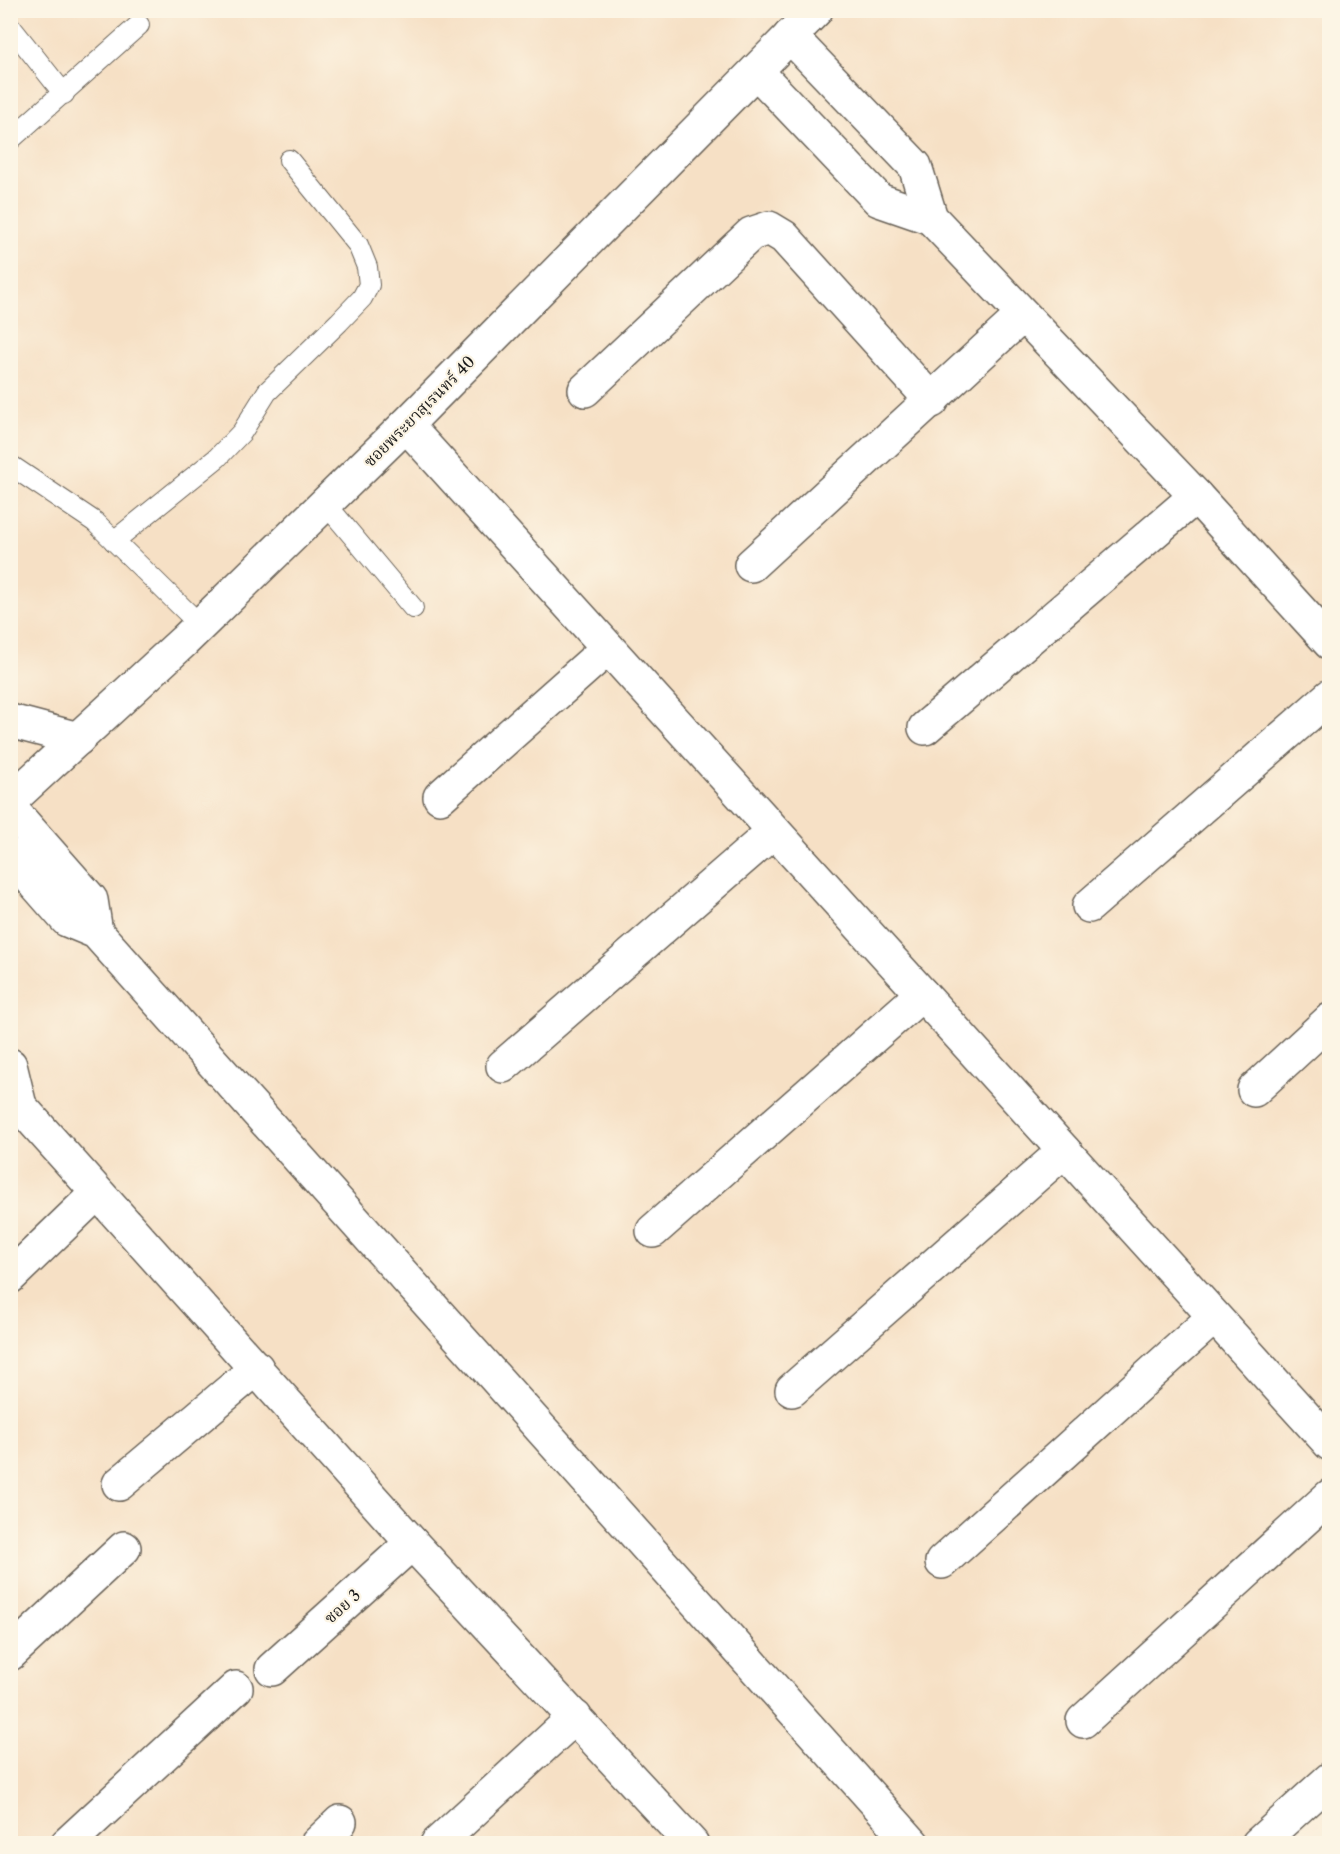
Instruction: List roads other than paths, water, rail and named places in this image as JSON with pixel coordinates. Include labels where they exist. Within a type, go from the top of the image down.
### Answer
[{"type":"street","name":"ซอยพระยาสุเรนทร์ 40","points":[[10,801],[200,626],[406,425],[816,10]]},
{"type":"street","points":[[790,36],[915,166],[931,218],[1196,496],[1329,643]]},
{"type":"street","points":[[756,71],[879,200],[931,218]]},
{"type":"street","points":[[585,390],[751,234],[769,228],[784,237],[932,401]]},
{"type":"street","points":[[752,565],[1023,315]]},
{"type":"street","points":[[406,425],[1329,1444]]},
{"type":"street","points":[[925,728],[1196,496]]},
{"type":"street","points":[[440,796],[608,648]]},
{"type":"street","points":[[1089,906],[1329,696]]},
{"type":"street","points":[[14,727],[78,739]]},
{"type":"street","points":[[10,808],[91,900],[96,932]]},
{"type":"street","points":[[503,1066],[774,831]]},
{"type":"street","points":[[10,855],[67,920],[96,932],[913,1844]]},
{"type":"street","points":[[653,1231],[922,994]]},
{"type":"street","points":[[1254,1090],[1329,1020]]},
{"type":"street","points":[[10,1065],[15,1105],[257,1368],[412,1543],[692,1844]]},
{"type":"street","points":[[792,1390],[1064,1151]]},
{"type":"street","points":[[10,1276],[96,1193]]},
{"type":"street","points":[[942,1562],[1214,1317]]},
{"type":"street","points":[[119,1484],[257,1368]]},
{"type":"street","points":[[1083,1721],[1329,1496]]},
{"type":"street","name":"ซอย 3","points":[[272,1669],[412,1543]]},
{"type":"street","points":[[10,1654],[124,1548]]},
{"type":"street","points":[[67,1844],[236,1688]]},
{"type":"street","points":[[437,1844],[575,1717]]},
{"type":"street","points":[[1258,1844],[1329,1779]]},
{"type":"street","points":[[317,1844],[340,1822]]},
{"type":"lane","points":[[10,140],[139,25]]},
{"type":"lane","points":[[10,26],[64,94]]},
{"type":"lane","points":[[114,541],[217,458],[242,432],[267,392],[362,298],[369,285],[367,267],[358,244],[289,160]]},
{"type":"lane","points":[[10,465],[95,522],[200,626]]},
{"type":"lane","points":[[325,503],[413,608]]}]
